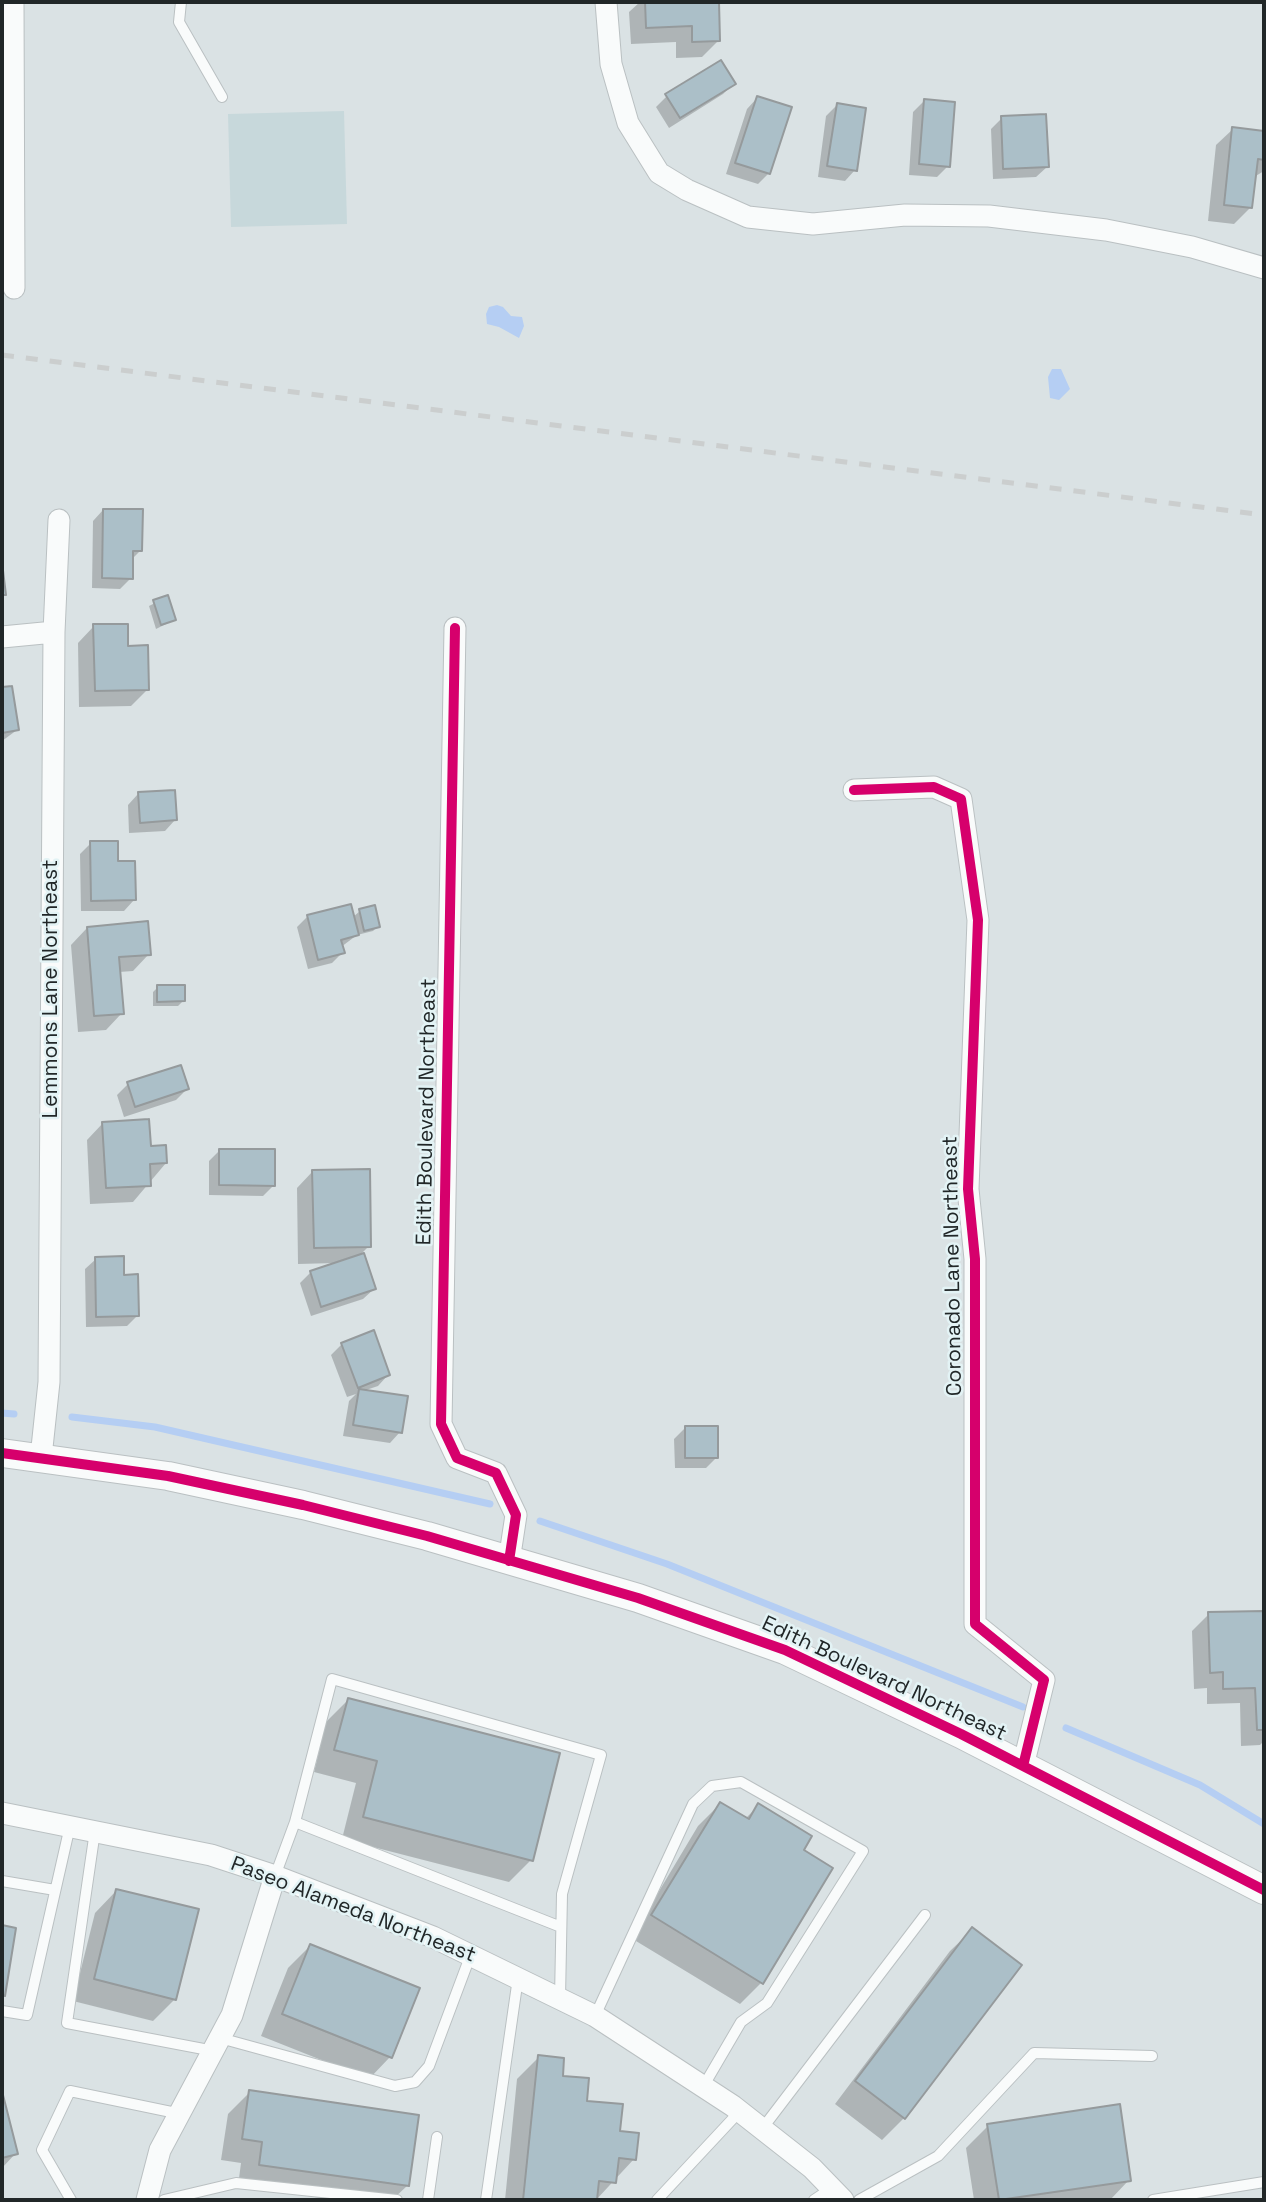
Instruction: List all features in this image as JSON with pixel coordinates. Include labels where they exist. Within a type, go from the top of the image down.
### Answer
[{"type":"street","points":[[13,2],[14,288]]},
{"type":"street","points":[[606,2],[611,64],[628,123],[659,173],[687,190],[748,217],[813,224],[905,215],[989,216],[1105,230],[1192,247],[1264,268]]},
{"type":"street","name":"Lemmons Lane Northeast","points":[[41,1457],[49,1382],[54,632],[59,520]]},
{"type":"street","name":"Edith Boulevard Northeast","points":[[455,628],[441,1424],[457,1458],[496,1473],[516,1515],[509,1561]]},
{"type":"street","points":[[2,637],[54,632]]},
{"type":"street","name":"Coronado Lane Northeast","points":[[854,790],[934,787],[961,799],[978,920],[968,1189],[975,1259],[975,1624],[1044,1680],[1023,1766]]},
{"type":"street","name":"Edith Boulevard Northeast","points":[[2,1453],[167,1476],[303,1505],[427,1536],[638,1598],[785,1650],[1023,1766],[1264,1890]]},
{"type":"street","name":"Paseo Alameda Northeast","points":[[2,1814],[211,1855],[275,1876],[471,1954],[595,2016],[740,2111],[812,2168],[838,2194]]},
{"type":"street","points":[[147,2200],[160,2150],[232,2015],[275,1876]]},
{"type":"lane","points":[[181,2],[179,22],[222,97]]},
{"type":"lane","points":[[275,1876],[295,1822],[332,1679],[601,1755],[562,1894],[560,1998]]},
{"type":"lane","points":[[595,2016],[693,1804],[712,1786],[741,1782],[863,1852],[767,2003],[741,2022],[703,2087]]},
{"type":"lane","points":[[295,1822],[561,1927]]},
{"type":"lane","points":[[2,2011],[27,2015],[70,1826]]},
{"type":"lane","points":[[95,1831],[67,2023],[217,2044],[395,2086],[415,2082],[429,2066],[471,1954]]},
{"type":"lane","points":[[2,1881],[55,1890]]},
{"type":"lane","points":[[762,2129],[925,1915]]},
{"type":"lane","points":[[486,2200],[518,1978]]},
{"type":"lane","points":[[859,2200],[938,2156],[1034,2053],[1152,2056]]},
{"type":"lane","points":[[71,2200],[42,2150],[70,2091],[181,2114]]},
{"type":"lane","points":[[657,2200],[740,2111]]},
{"type":"lane","points":[[428,2200],[437,2137]]},
{"type":"lane","points":[[1153,2200],[1264,2182]]},
{"type":"lane","points":[[164,2200],[236,2183],[397,2200]]},
{"type":"lane","points":[[814,2200],[838,2194]]},
{"type":"shaded area","points":[[344,111],[347,224],[231,227],[228,114]]},
{"type":"water","points":[[489,307],[503,307],[511,316],[522,317],[524,326],[519,338],[487,324],[486,314]]},
{"type":"water","points":[[1052,369],[1061,369],[1070,389],[1059,400],[1050,398],[1048,377]]},
{"type":"building","points":[[645,2],[719,2],[720,41],[692,42],[692,26],[646,28]]},
{"type":"building","points":[[721,60],[736,84],[680,118],[665,94]]},
{"type":"building","points":[[757,96],[792,107],[770,174],[735,163]]},
{"type":"building","points":[[924,99],[955,102],[950,167],[919,164]]},
{"type":"building","points":[[837,103],[866,108],[857,171],[827,166]]},
{"type":"building","points":[[1046,114],[1049,167],[1003,169],[1001,116]]},
{"type":"building","points":[[1232,127],[1264,131],[1264,160],[1258,159],[1252,208],[1224,205]]},
{"type":"building","points":[[103,509],[143,509],[142,551],[133,551],[133,579],[102,578]]},
{"type":"building","points":[[2,562],[6,595],[2,595]]},
{"type":"building","points":[[168,595],[176,620],[161,625],[153,600]]},
{"type":"building","points":[[93,624],[128,624],[128,646],[148,645],[149,690],[95,691]]},
{"type":"building","points":[[12,686],[19,730],[2,733],[2,687]]},
{"type":"building","points":[[175,790],[177,820],[140,823],[138,792]]},
{"type":"building","points":[[90,841],[118,841],[118,861],[135,861],[136,900],[91,901]]},
{"type":"building","points":[[351,904],[359,935],[341,940],[345,953],[318,960],[307,915]]},
{"type":"building","points":[[375,905],[380,927],[364,931],[359,909]]},
{"type":"building","points":[[148,921],[151,955],[119,957],[124,1014],[94,1016],[87,927]]},
{"type":"building","points":[[157,985],[185,985],[185,1001],[157,1002]]},
{"type":"building","points":[[181,1065],[189,1089],[135,1107],[127,1082]]},
{"type":"building","points":[[149,1119],[151,1146],[166,1145],[167,1163],[150,1164],[151,1186],[106,1188],[102,1122]]},
{"type":"building","points":[[219,1149],[275,1149],[275,1186],[219,1185]]},
{"type":"building","points":[[370,1169],[371,1247],[314,1248],[312,1170]]},
{"type":"building","points":[[364,1253],[376,1289],[321,1307],[310,1271]]},
{"type":"building","points":[[124,1256],[124,1275],[138,1274],[139,1316],[96,1317],[95,1257]]},
{"type":"building","points":[[374,1330],[390,1375],[358,1388],[341,1343]]},
{"type":"building","points":[[359,1389],[408,1396],[402,1433],[353,1425]]},
{"type":"building","points":[[685,1426],[718,1426],[718,1458],[685,1458]]},
{"type":"building","points":[[1264,1611],[1264,1730],[1257,1730],[1255,1688],[1223,1689],[1223,1672],[1210,1673],[1208,1612]]},
{"type":"building","points":[[348,1698],[560,1753],[533,1861],[363,1817],[377,1761],[334,1750]]},
{"type":"building","points":[[720,1802],[749,1819],[758,1803],[812,1836],[804,1850],[833,1868],[763,1984],[651,1915]]},
{"type":"building","points":[[116,1889],[199,1909],[176,2000],[94,1979]]},
{"type":"building","points":[[2,1925],[16,1928],[5,1996],[2,1995]]},
{"type":"building","points":[[972,1927],[1022,1965],[905,2119],[855,2081]]},
{"type":"building","points":[[310,1944],[420,1988],[392,2058],[282,2014]]},
{"type":"building","points":[[538,2055],[564,2058],[563,2076],[589,2078],[587,2101],[623,2104],[620,2131],[639,2133],[636,2160],[619,2158],[616,2183],[599,2181],[597,2200],[523,2200]]},
{"type":"building","points":[[249,2090],[419,2115],[409,2186],[259,2165],[262,2142],[242,2139]]},
{"type":"building","points":[[2,2096],[18,2154],[2,2158]]},
{"type":"building","points":[[1120,2104],[1131,2181],[999,2200],[987,2124]]},
{"type":"waterway","points":[[2,1413],[14,1414]]},
{"type":"waterway","points":[[72,1417],[155,1427],[490,1504]]},
{"type":"waterway","points":[[540,1521],[667,1564],[1023,1707]]},
{"type":"waterway","points":[[1066,1728],[1200,1785],[1264,1824]]},
{"type":"railway","points":[[2,355],[1264,515]]},
{"type":"cycle path","points":[[455,628],[441,1424],[457,1458],[496,1473],[516,1515],[509,1561]]},
{"type":"cycle path","points":[[854,790],[934,787],[961,799],[978,920],[968,1189],[975,1259],[975,1624],[1044,1680],[1023,1766]]},
{"type":"cycle path","points":[[2,1453],[168,1476],[303,1505],[427,1536],[638,1598],[785,1650],[961,1734],[1264,1890]]}]
